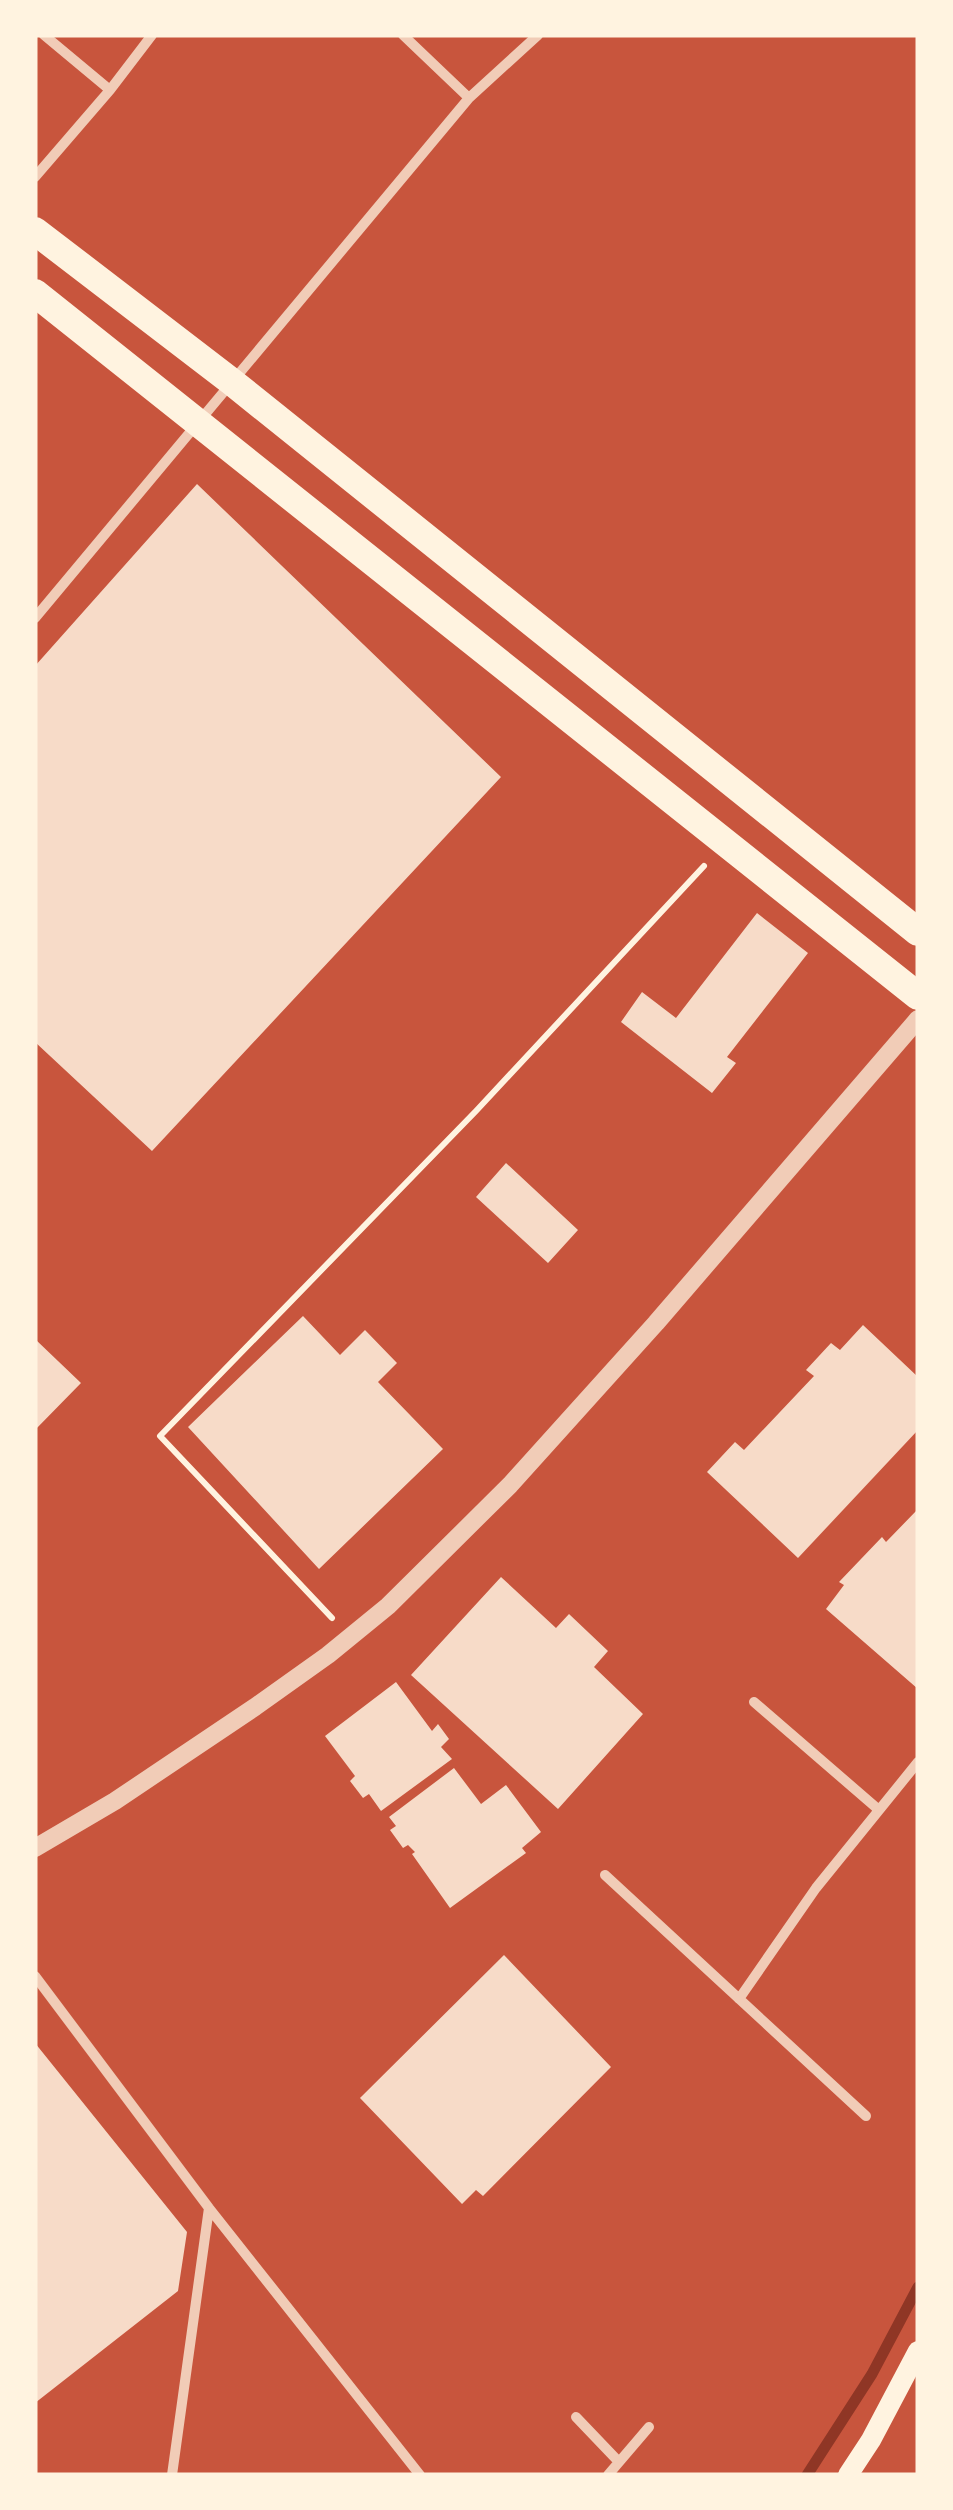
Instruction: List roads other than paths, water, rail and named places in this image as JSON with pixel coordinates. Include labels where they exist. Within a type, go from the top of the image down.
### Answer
[{"type":"highway","points":[[35,230],[232,382],[918,932]]},
{"type":"highway","points":[[35,293],[918,996]]},
{"type":"main road","points":[[848,2475],[918,2352]]},
{"type":"street","points":[[44,35],[110,90]]},
{"type":"street","points":[[35,177],[152,35]]},
{"type":"street","points":[[403,35],[469,98]]},
{"type":"street","points":[[35,618],[469,98],[538,35]]},
{"type":"street","points":[[35,1848],[192,1750],[388,1606],[510,1485],[918,1020]]},
{"type":"street","points":[[754,1702],[879,1810]]},
{"type":"street","points":[[739,1999],[816,1888],[918,1762]]},
{"type":"street","points":[[605,1876],[866,2116]]},
{"type":"street","points":[[35,1976],[209,2208],[420,2475]]},
{"type":"street","points":[[172,2475],[209,2208]]},
{"type":"street","points":[[576,2417],[619,2462]]},
{"type":"street","points":[[608,2475],[649,2427]]},
{"type":"waterway","points":[[807,2475],[872,2374],[918,2287]]}]
